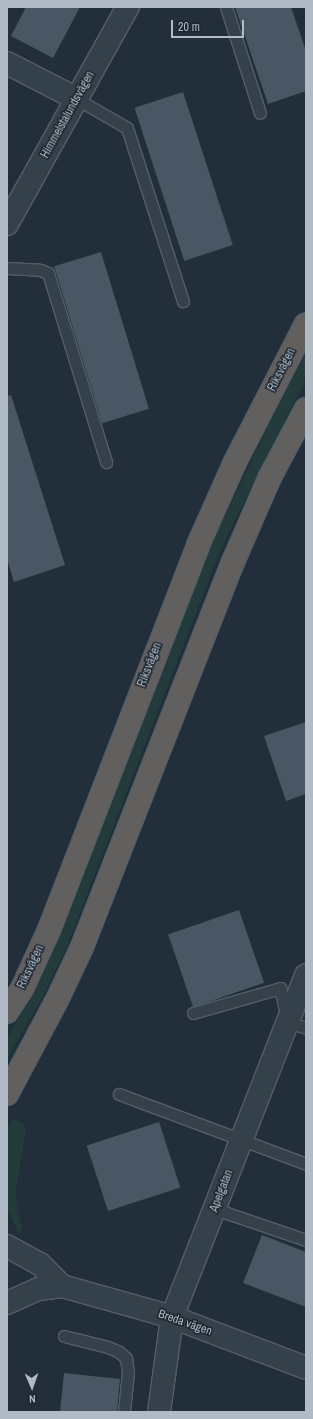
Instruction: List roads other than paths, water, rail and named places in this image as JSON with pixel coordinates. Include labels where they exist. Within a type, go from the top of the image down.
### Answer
[{"type":"highway","name":"Riksvägen","points":[[7,1012],[22,989],[49,930],[198,544],[234,464],[306,324]]},
{"type":"highway","points":[[7,1094],[57,1000],[82,947],[233,562],[270,477],[306,409]]},
{"type":"street","name":"Himmelstalundsvägen","points":[[7,224],[128,7]]},
{"type":"street","points":[[7,63],[77,100]]},
{"type":"street","name":"Apelgatan","points":[[158,1412],[172,1318],[242,1141],[297,1025],[306,976]]},
{"type":"street","name":"Breda vägen","points":[[7,1246],[40,1264],[62,1286]]},
{"type":"street","name":"Breda vägen","points":[[7,1303],[39,1289],[62,1286],[172,1318],[306,1368]]},
{"type":"lane","points":[[226,7],[260,113]]},
{"type":"lane","points":[[77,100],[127,128],[183,301]]},
{"type":"lane","points":[[7,268],[40,270],[48,273],[106,462]]},
{"type":"lane","points":[[193,1013],[280,988],[297,1025]]},
{"type":"lane","points":[[119,1094],[306,1164]]},
{"type":"lane","points":[[215,1209],[306,1240]]},
{"type":"lane","points":[[64,1336],[108,1347],[119,1352],[126,1358],[128,1372],[124,1412]]}]
